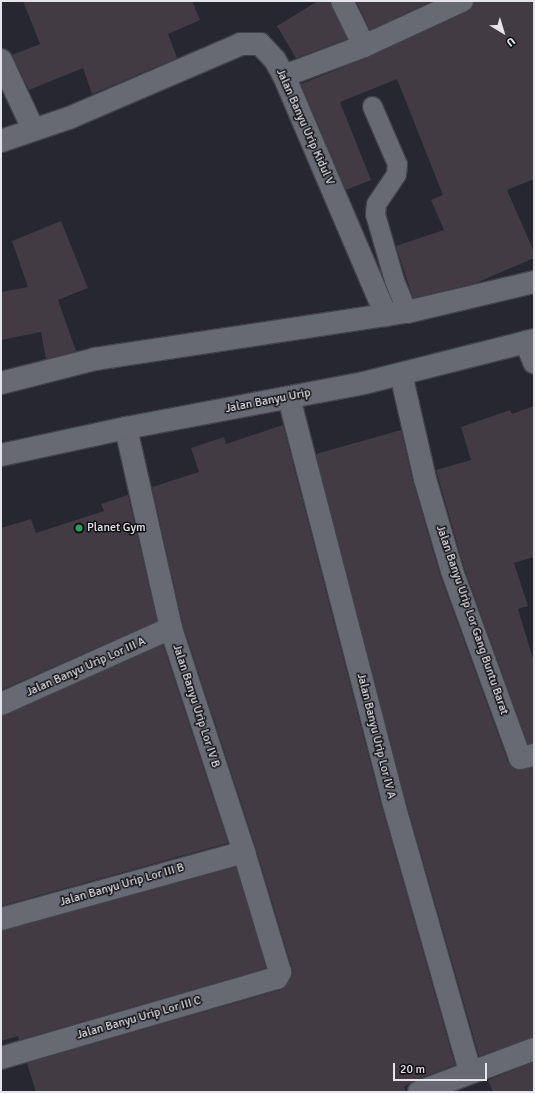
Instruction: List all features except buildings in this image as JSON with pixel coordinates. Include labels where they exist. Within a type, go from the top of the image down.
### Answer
[{"type":"street","points":[[342,1],[364,46]]},
{"type":"street","points":[[284,76],[364,46],[462,1]]},
{"type":"street","name":"Jalan Banyu Urip Kidul V","points":[[1,141],[69,118],[250,42],[260,44],[275,60],[284,76],[396,314]]},
{"type":"street","points":[[1,60],[33,129]]},
{"type":"street","points":[[1,383],[95,359],[396,314],[534,282]]},
{"type":"street","points":[[530,341],[534,362]]},
{"type":"street","name":"Jalan Banyu Urip","points":[[1,455],[126,428],[288,398],[401,374],[530,341]]},
{"type":"street","name":"Jalan Banyu Urip Lor Gang Buntu Barat","points":[[401,374],[425,479],[452,571],[520,758],[534,755]]},
{"type":"street","name":"Jalan Banyu Urip Lor IV A","points":[[288,398],[393,801],[470,1072]]},
{"type":"street","name":"Jalan Banyu Urip Lor IV B","points":[[126,428],[171,628],[280,967],[276,978]]},
{"type":"street","name":"Jalan Banyu Urip Lor III A","points":[[1,704],[171,628]]},
{"type":"street","name":"Jalan Banyu Urip Lor III B","points":[[1,919],[244,852]]},
{"type":"street","name":"Jalan Banyu Urip Lor III C","points":[[1,1058],[276,978]]},
{"type":"street","points":[[419,1092],[534,1049]]},
{"type":"lane","points":[[372,106],[397,164],[396,174],[376,204],[375,214],[394,280],[396,314]]},
{"type":"place","name":"Planet Gym","points":[[79,528]]}]
